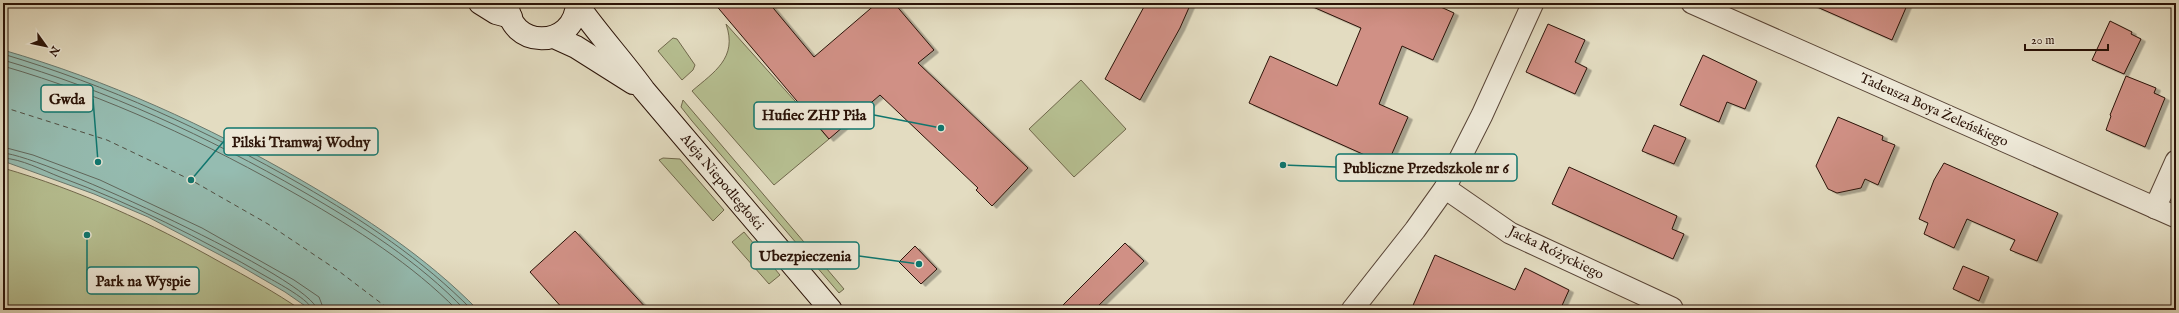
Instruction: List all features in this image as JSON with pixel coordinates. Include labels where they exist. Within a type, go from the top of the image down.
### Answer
[{"type":"street","points":[[480,3],[496,13],[510,10],[516,26],[524,33],[544,39],[554,37],[571,24],[575,15],[577,4]]},
{"type":"street","points":[[1352,310],[1415,230],[1445,188],[1482,115],[1533,3]]},
{"type":"street","name":"Tadeusza Boya Żeleńskiego","points":[[1692,3],[2176,217]]},
{"type":"street","name":"Aleja Niepodległości","points":[[577,4],[592,26],[622,60],[644,90],[831,310]]},
{"type":"street","name":"Aleja Niepodległości","points":[[554,37],[576,47],[644,90]]},
{"type":"street","points":[[2155,208],[2176,161]]},
{"type":"street","name":"Jacka Różyckiego","points":[[1445,188],[1510,233],[1672,308]]},
{"type":"green space","points":[[726,24],[829,139],[774,185],[692,91],[722,63],[729,46],[729,36]]},
{"type":"green space","points":[[673,38],[677,39],[695,65],[693,70],[682,80],[658,51]]},
{"type":"green space","points":[[1081,80],[1126,129],[1074,177],[1029,129]]},
{"type":"green space","points":[[683,100],[844,289],[839,293],[692,121],[681,107]]},
{"type":"green space","points":[[663,158],[680,159],[724,210],[713,221],[659,160]]},
{"type":"green space","points":[[3,168],[59,186],[141,221],[240,273],[301,310],[3,310]]},
{"type":"green space","points":[[744,232],[780,275],[769,284],[732,242]]},
{"type":"water","points":[[3,50],[80,75],[118,90],[193,123],[266,160],[348,208],[394,239],[416,255],[478,310],[311,310],[285,292],[237,264],[148,217],[94,194],[3,161]]},
{"type":"building","points":[[714,3],[769,3],[814,57],[877,3],[894,3],[934,50],[918,63],[1028,168],[992,206],[976,190],[978,188],[880,95],[829,139]]},
{"type":"building","points":[[1146,3],[1191,3],[1180,28],[1140,100],[1105,79]]},
{"type":"building","points":[[1304,3],[1432,3],[1454,13],[1433,60],[1402,46],[1379,104],[1408,117],[1387,165],[1249,103],[1270,56],[1337,86],[1361,28]]},
{"type":"building","points":[[1808,3],[1908,3],[1892,40]]},
{"type":"building","points":[[2110,21],[2132,32],[2131,34],[2141,39],[2124,74],[2092,60]]},
{"type":"building","points":[[1548,24],[1585,40],[1575,62],[1587,68],[1575,94],[1526,72]]},
{"type":"building","points":[[1703,55],[1757,81],[1745,109],[1727,102],[1719,122],[1680,105]]},
{"type":"building","points":[[2126,76],[2156,88],[2154,93],[2165,98],[2145,147],[2106,130],[2111,116],[2110,115]]},
{"type":"building","points":[[1838,117],[1883,136],[1882,140],[1895,145],[1878,185],[1865,179],[1861,188],[1837,193],[1828,189],[1816,166]]},
{"type":"building","points":[[1654,125],[1686,138],[1674,164],[1642,151]]},
{"type":"building","points":[[1944,163],[2058,213],[2037,261],[2010,250],[2015,240],[1967,219],[1954,248],[1924,234],[1928,223],[1919,219],[1934,180]]},
{"type":"building","points":[[1569,167],[1677,216],[1672,229],[1684,234],[1673,259],[1552,204]]},
{"type":"building","points":[[575,231],[648,310],[564,310],[530,272]]},
{"type":"building","points":[[1125,243],[1144,261],[1094,310],[1058,310]]},
{"type":"building","points":[[915,246],[937,269],[921,284],[899,262]]},
{"type":"building","points":[[1435,255],[1515,290],[1525,268],[1569,290],[1560,310],[1411,310]]},
{"type":"building","points":[[1963,266],[1989,277],[1979,301],[1953,289]]},
{"type":"ferry route","points":[[3,107],[107,140],[191,180],[268,224],[340,272],[390,310]]},
{"type":"place","name":"Hufiec ZHP Piła","points":[[941,128]]},
{"type":"place","name":"Gwda","points":[[98,162]]},
{"type":"place","name":"Publiczne Przedszkole nr 6","points":[[1283,165]]},
{"type":"place","name":"Pilski Tramwaj Wodny","points":[[191,180]]},
{"type":"place","name":"Park na Wyspie","points":[[87,235]]},
{"type":"place","name":"Ubezpieczenia","points":[[919,264]]}]
